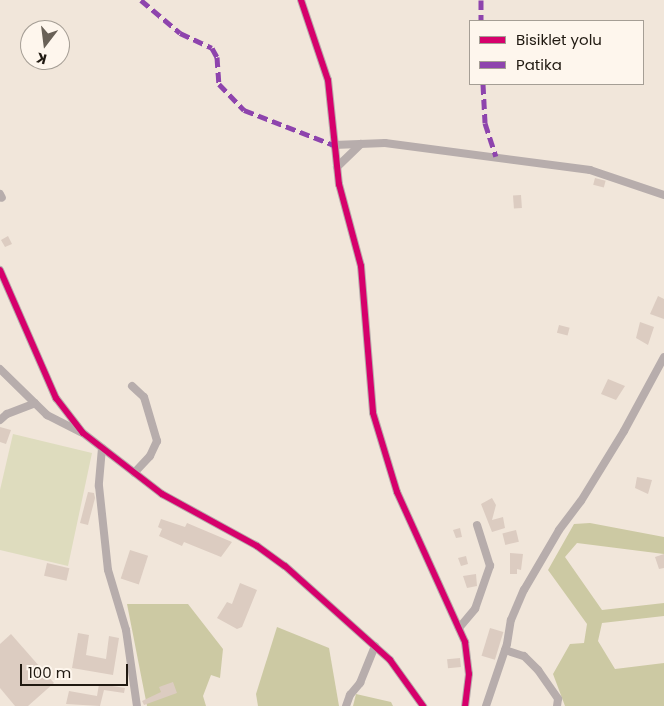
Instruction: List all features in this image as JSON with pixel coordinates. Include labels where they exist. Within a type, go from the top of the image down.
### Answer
[{"type":"street","points":[[301,0],[328,80],[336,167],[342,201],[362,276],[365,340],[373,413],[398,492],[459,628],[468,661],[465,706]]},
{"type":"street","points":[[336,167],[361,144]]},
{"type":"street","points":[[334,145],[403,145],[590,170],[664,195]]},
{"type":"street","points":[[0,270],[56,398],[83,433]]},
{"type":"street","points":[[486,706],[505,650],[511,620],[524,590],[559,530],[582,501],[624,431],[664,357]]},
{"type":"street","points":[[0,369],[47,415],[83,433],[162,494],[278,561],[390,660],[423,706]]},
{"type":"street","points":[[132,386],[144,397],[157,440],[150,456],[134,473]]},
{"type":"street","points":[[0,420],[7,414],[35,403]]},
{"type":"street","points":[[102,448],[98,486],[108,570],[126,630],[137,706]]},
{"type":"street","points":[[459,628],[475,609],[490,566],[477,524]]},
{"type":"street","points":[[346,706],[350,695],[360,683],[375,646]]},
{"type":"street","points":[[505,650],[524,656],[538,670],[558,699],[557,706]]},
{"type":"shaded area","points":[[13,434],[92,453],[68,566],[0,550],[0,490]]},
{"type":"shaded area","points":[[590,523],[664,537],[664,554],[577,543],[565,557],[602,610],[664,603],[664,616],[602,623],[598,641],[615,669],[664,663],[664,706],[565,706],[553,674],[570,644],[584,643],[587,624],[548,570],[574,524]]},
{"type":"shaded area","points":[[127,604],[188,604],[223,649],[220,678],[211,675],[203,696],[206,706],[147,706]]},
{"type":"shaded area","points":[[277,627],[329,648],[339,706],[258,706],[256,694]]},
{"type":"shaded area","points":[[356,694],[391,702],[393,706],[353,706]]},
{"type":"building","points":[[595,178],[606,181],[604,188],[593,185]]},
{"type":"building","points":[[521,195],[522,208],[514,209],[513,196]]},
{"type":"building","points":[[8,236],[12,244],[5,247],[1,240]]},
{"type":"building","points":[[658,296],[664,299],[664,319],[650,314]]},
{"type":"building","points":[[640,322],[654,327],[648,345],[636,338]]},
{"type":"building","points":[[559,325],[570,328],[568,336],[557,333]]},
{"type":"building","points":[[608,379],[625,386],[616,400],[601,394]]},
{"type":"building","points":[[0,427],[11,430],[6,444],[0,442]]},
{"type":"building","points":[[637,477],[652,480],[648,494],[635,488]]},
{"type":"building","points":[[88,492],[94,493],[95,498],[88,525],[80,523]]},
{"type":"building","points":[[492,498],[496,505],[492,520],[503,517],[505,528],[492,532],[481,504]]},
{"type":"building","points":[[161,519],[185,527],[187,523],[232,542],[221,557],[184,542],[182,546],[159,536],[162,529],[158,527]]},
{"type":"building","points":[[460,528],[462,537],[456,538],[453,530]]},
{"type":"building","points":[[516,530],[519,542],[505,545],[502,533]]},
{"type":"building","points":[[130,550],[148,556],[139,584],[121,579]]},
{"type":"building","points":[[510,553],[523,554],[521,570],[517,569],[517,574],[510,574]]},
{"type":"building","points":[[664,554],[664,568],[659,569],[655,557]]},
{"type":"building","points":[[466,556],[468,564],[461,566],[458,558]]},
{"type":"building","points":[[47,563],[69,568],[66,581],[44,576]]},
{"type":"building","points":[[476,574],[477,586],[467,588],[463,576]]},
{"type":"building","points":[[240,583],[257,590],[242,627],[237,629],[217,618],[227,602],[232,604]]},
{"type":"building","points":[[490,628],[503,632],[495,660],[482,656]]},
{"type":"building","points":[[78,633],[89,635],[86,655],[106,659],[109,636],[119,638],[113,675],[72,668]]},
{"type":"building","points":[[11,634],[54,683],[28,706],[15,706],[0,688],[0,644]]},
{"type":"building","points":[[460,658],[461,667],[448,668],[447,659]]},
{"type":"building","points":[[173,682],[177,693],[144,705],[142,701],[161,692],[159,687]]},
{"type":"building","points":[[99,684],[125,688],[124,693],[104,690],[100,706],[66,704],[69,691],[97,696]]},
{"type":"marked path","points":[[141,0],[180,33],[212,48],[217,57],[219,84],[244,110],[334,145]]},
{"type":"marked path","points":[[481,0],[481,20]]},
{"type":"marked path","points":[[483,85],[485,123],[496,156]]},
{"type":"cycle path","points":[[301,0],[328,80],[339,184],[361,266],[373,413],[397,492],[465,642],[469,674],[465,706]]},
{"type":"cycle path","points":[[0,270],[56,398],[83,433],[162,494],[257,546],[285,566],[390,660],[423,706]]}]
